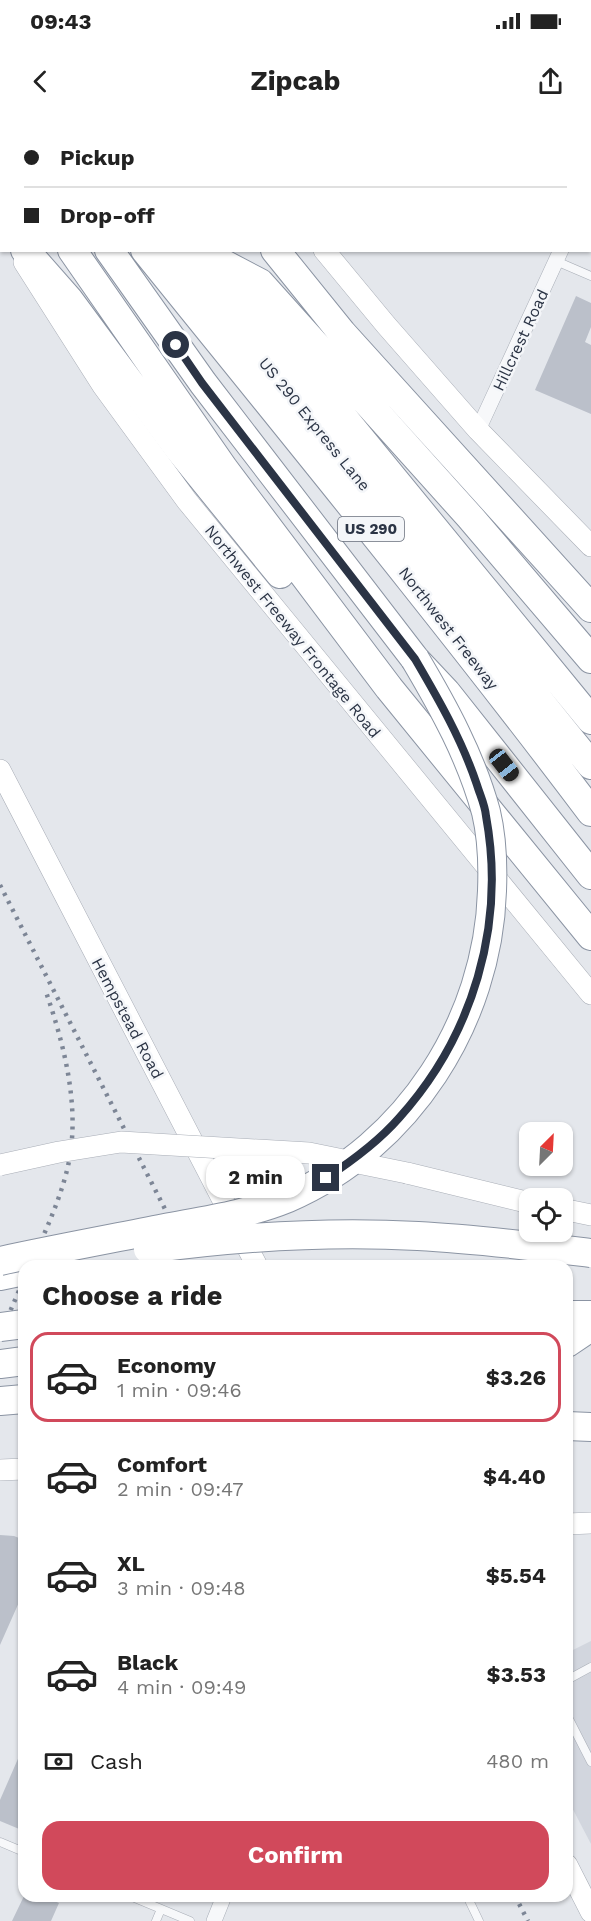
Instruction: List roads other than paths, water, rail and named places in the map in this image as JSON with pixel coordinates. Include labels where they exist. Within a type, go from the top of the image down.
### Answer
[{"type":"highway","points":[[27,252],[69,300],[178,448],[333,638],[389,688]]},
{"type":"highway","points":[[73,252],[224,469],[389,688],[591,936]]},
{"type":"highway","points":[[110,252],[202,383],[415,659],[446,692],[591,875]]},
{"type":"highway","name":"Northwest Freeway","points":[[147,252],[510,704],[591,812]]},
{"type":"highway","name":"US 290 Express Lane","points":[[177,252],[591,765]]},
{"type":"highway","points":[[277,252],[342,333],[591,608]]},
{"type":"highway","points":[[209,254],[260,283],[470,517],[591,660]]},
{"type":"highway","name":"US 290","points":[[209,254],[591,720]]},
{"type":"highway","points":[[0,1261],[248,1212],[288,1198],[326,1178],[359,1156],[398,1119],[433,1076],[457,1034],[480,975],[491,921],[493,868],[486,814],[468,757],[444,708],[415,659]]},
{"type":"highway","points":[[79,1260],[184,1244],[345,1235],[502,1242],[591,1253]]},
{"type":"highway","points":[[0,1276],[18,1272]]},
{"type":"highway","points":[[573,1315],[591,1315]]},
{"type":"highway","points":[[0,1327],[18,1325]]},
{"type":"highway","points":[[573,1339],[591,1327]]},
{"type":"highway","points":[[573,1351],[591,1351]]},
{"type":"highway","points":[[0,1364],[18,1362]]},
{"type":"highway","points":[[0,1401],[18,1400]]},
{"type":"highway","points":[[573,1426],[591,1427]]},
{"type":"main road","name":"Northwest Freeway Frontage Road","points":[[19,252],[32,277],[103,387],[187,501],[591,994]]},
{"type":"main road","points":[[326,252],[386,326],[478,430],[586,536]]},
{"type":"main road","name":"Hempstead Road","points":[[0,770],[254,1260]]},
{"type":"main road","points":[[0,1165],[121,1142],[309,1153],[407,1173],[519,1200]]},
{"type":"main road","points":[[573,1211],[591,1215]]},
{"type":"main road","points":[[0,1470],[18,1469]]},
{"type":"main road","points":[[573,1524],[591,1522]]},
{"type":"main road","points":[[573,1877],[591,1912]]},
{"type":"street","name":"Hillcrest Road","points":[[478,430],[559,256]]},
{"type":"street","points":[[214,1921],[222,1902]]},
{"type":"lane","points":[[559,256],[591,276]]},
{"type":"lane","points":[[573,1677],[591,1667]]},
{"type":"lane","points":[[573,1727],[591,1762]]},
{"type":"lane","points":[[0,1842],[18,1850]]},
{"type":"lane","points":[[144,1902],[190,1921]]},
{"type":"lane","points":[[470,1902],[479,1921]]},
{"type":"lane","points":[[156,1921],[161,1909]]},
{"type":"railway","points":[[0,885],[191,1260]]},
{"type":"railway","points":[[33,1260],[61,1192],[72,1144],[73,1122],[68,1076],[45,989]]},
{"type":"railway","points":[[0,1335],[18,1293]]},
{"type":"railway","points":[[518,1902],[528,1921]]}]
